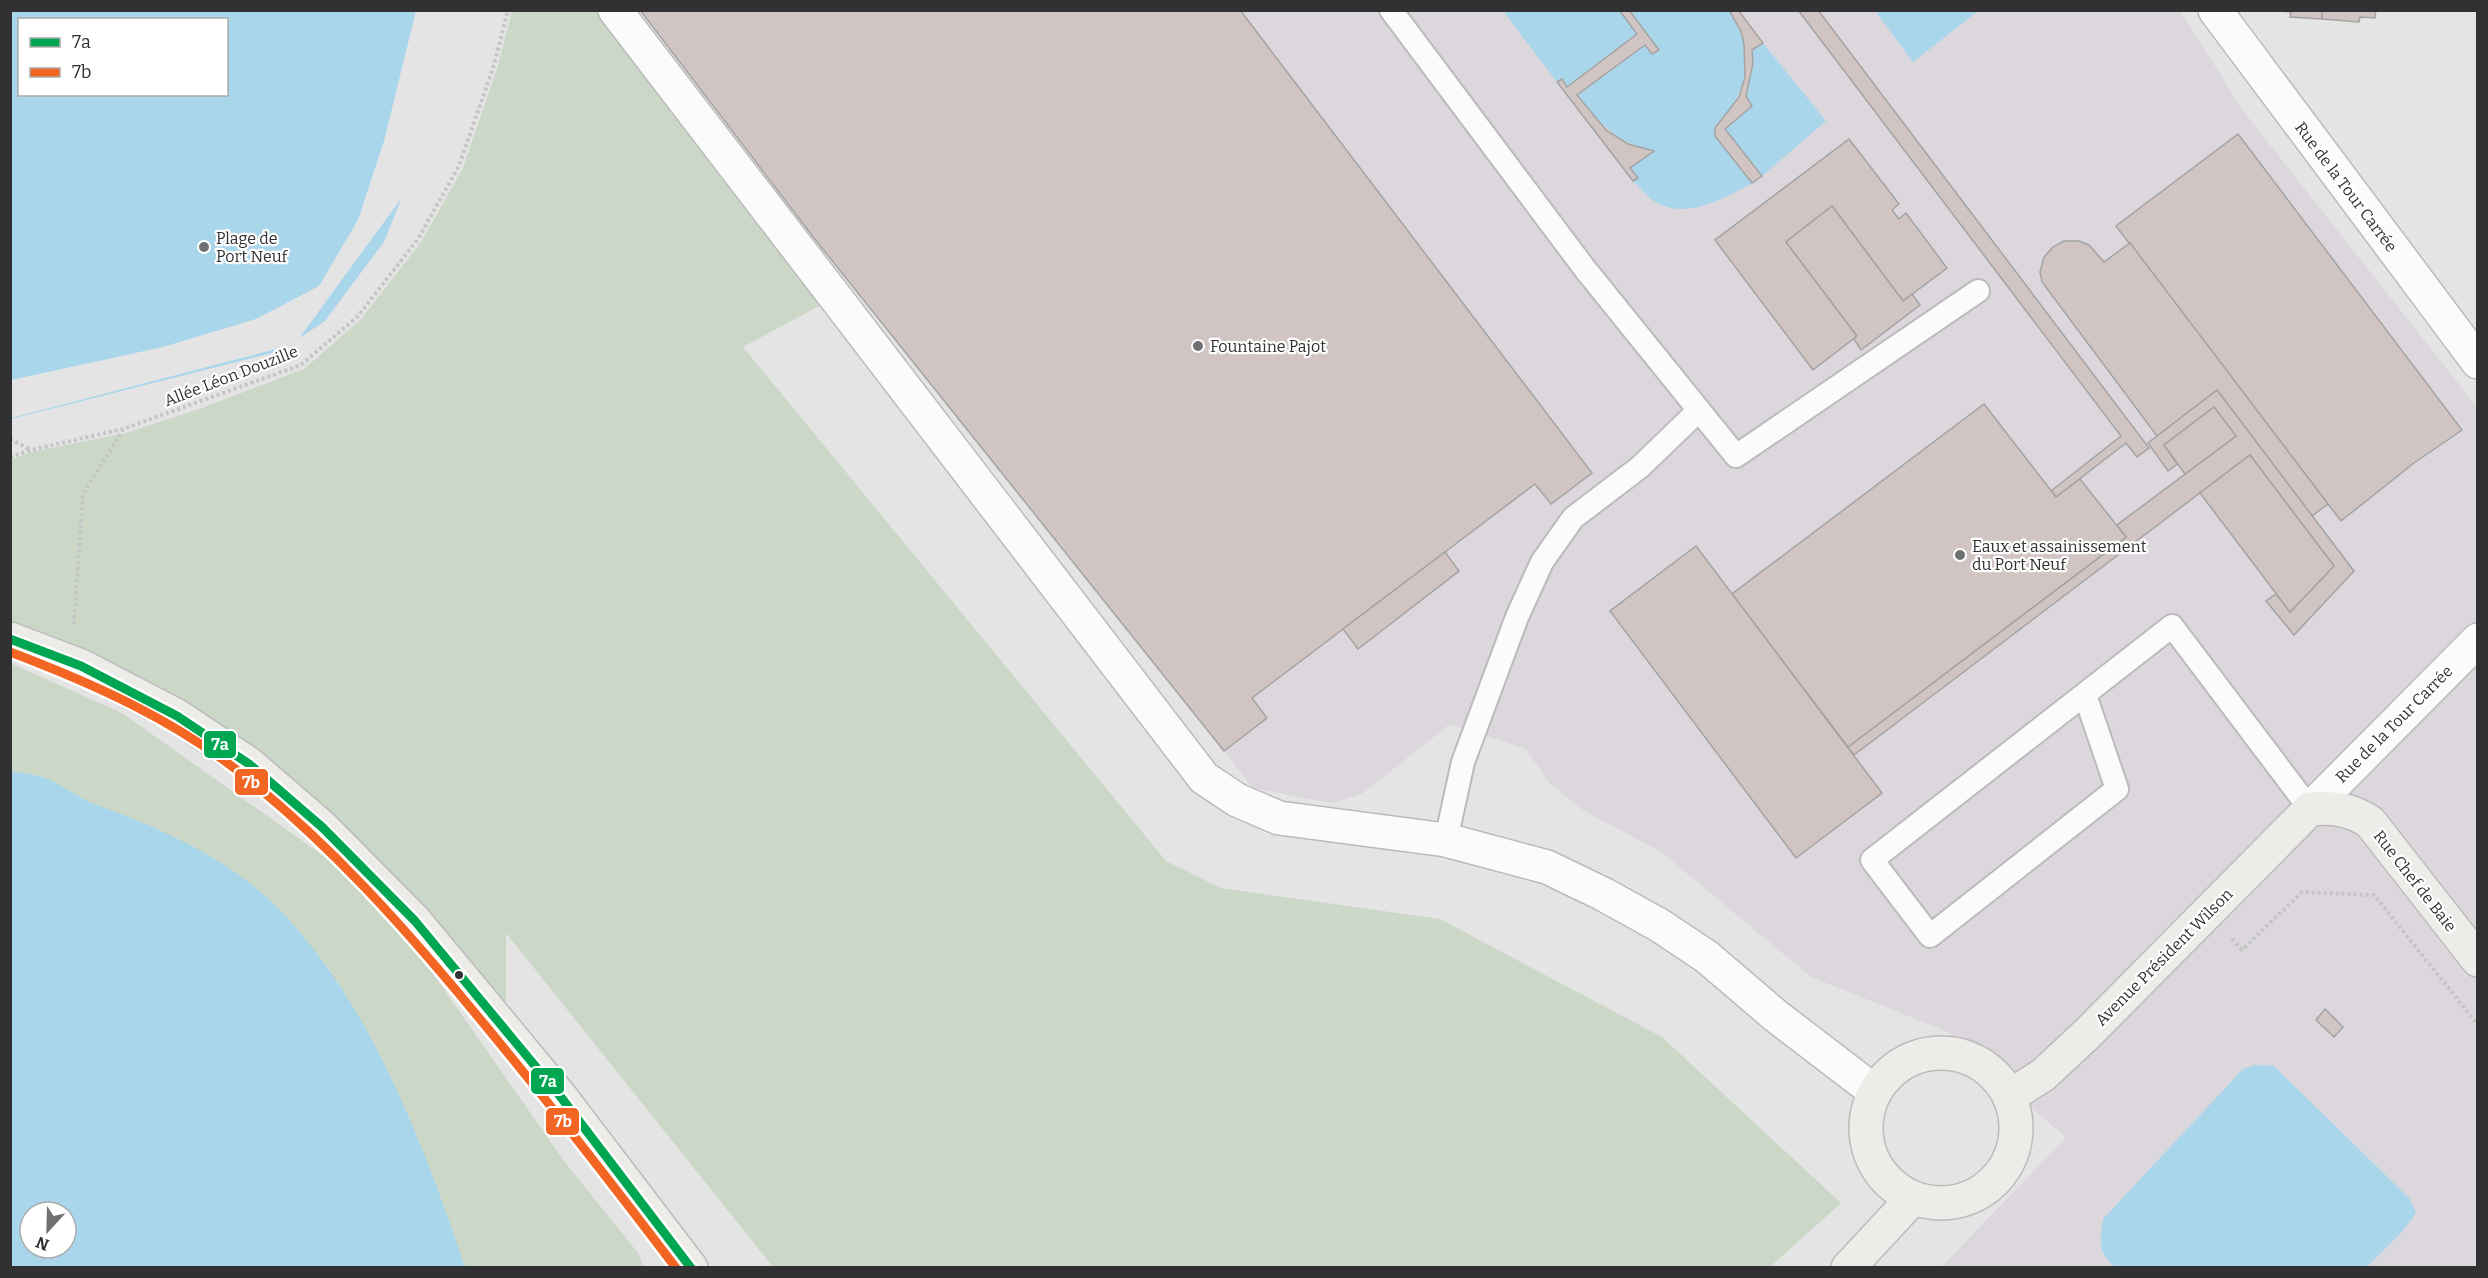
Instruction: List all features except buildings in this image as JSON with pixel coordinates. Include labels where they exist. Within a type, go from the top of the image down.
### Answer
[{"type":"street","points":[[615,10],[1204,778],[1237,800],[1279,818],[1446,840],[1547,867],[1659,925],[1707,957],[1776,1016],[1874,1091]]},
{"type":"street","name":"Rue de la Tour Carrée","points":[[2215,10],[2478,362]]},
{"type":"street","points":[[10,639],[81,666],[177,716],[249,764],[322,827],[416,921],[560,1096],[691,1268]]},
{"type":"street","name":"Rue de la Tour Carrée","points":[[2310,809],[2478,640]]},
{"type":"street","name":"Rue Chef de Baie","points":[[2310,809],[2334,807],[2359,815],[2370,822],[2478,960]]},
{"type":"street","name":"Avenue Président Wilson","points":[[2010,1096],[2043,1075],[2310,809]]},
{"type":"street","points":[[1932,1052],[1956,1053],[1978,1062],[1996,1077],[2010,1096],[2016,1121],[2014,1147],[2004,1170],[1986,1189],[1963,1201],[1938,1204],[1913,1198],[1891,1185],[1874,1165],[1865,1141],[1866,1115],[1874,1091],[1889,1072],[1909,1059],[1932,1052]]},
{"type":"street","points":[[1848,1268],[1913,1198]]},
{"type":"lane","points":[[1391,10],[1585,269],[1736,456],[1978,291]]},
{"type":"lane","points":[[1446,840],[1463,762],[1516,617],[1542,562],[1573,519],[1611,487],[1640,467],[1698,411]]},
{"type":"lane","points":[[2085,695],[2117,789],[1930,936],[1872,861],[2172,626],[2310,809]]},
{"type":"path","name":"Allée Léon Douzille","points":[[10,457],[123,429],[301,365],[358,316],[418,239],[459,166],[494,65],[508,10]]},
{"type":"path","points":[[81,666],[74,620],[83,494],[123,429]]},
{"type":"path","points":[[10,439],[31,450]]},
{"type":"path","points":[[2208,912],[2242,950],[2302,892],[2374,895],[2478,1025]]},
{"type":"shaded area","points":[[640,11],[2180,11],[2244,112],[2477,407],[2477,1267],[1941,1267],[2066,1138],[1948,1032],[1811,977],[1661,852],[1583,810],[1549,783],[1526,749],[1450,724],[1362,794],[1332,803],[1253,788],[814,238]]},
{"type":"green space","points":[[512,11],[611,11],[830,300],[743,347],[1166,861],[1221,888],[1440,919],[1662,1037],[1841,1203],[1770,1267],[773,1267],[506,933],[506,1030],[249,764],[11,639],[10,460],[32,452],[126,433],[199,409],[304,369],[361,319],[421,242],[462,170],[497,69]]},
{"type":"green space","points":[[10,663],[122,713],[342,869],[411,942],[564,1161],[638,1253],[644,1267],[462,1267],[330,970],[273,904],[43,777],[11,771]]},
{"type":"water","points":[[1875,10],[1978,11],[1913,62]]},
{"type":"water","points":[[11,11],[446,11],[410,177],[384,242],[325,321],[280,351],[11,419]]},
{"type":"water","points":[[1503,11],[1619,11],[1637,34],[1567,87],[1562,79],[1557,82]]},
{"type":"water","points":[[1629,11],[1732,11],[1740,31],[1746,62],[1740,90],[1715,136],[1752,183],[1704,206],[1678,209],[1666,207],[1654,201],[1633,181],[1637,178],[1630,168],[1653,151],[1629,143],[1610,131],[1577,95],[1645,45],[1652,54]]},
{"type":"water","points":[[1763,43],[1826,121],[1762,176],[1725,129],[1752,106],[1746,96],[1753,63],[1752,50]]},
{"type":"water","points":[[10,771],[49,779],[87,801],[180,840],[229,868],[272,903],[311,946],[345,995],[376,1048],[403,1103],[465,1267],[11,1267]]},
{"type":"water","points":[[2255,1065],[2274,1066],[2410,1199],[2416,1213],[2402,1232],[2367,1267],[2115,1267],[2105,1256],[2101,1246],[2103,1219],[2243,1069]]},
{"type":"pier","points":[[416,11],[447,11],[413,178],[408,189],[295,344],[11,418],[11,380],[163,347],[256,319],[319,286],[358,220],[384,141]]},
{"type":"transit line","name":"7a","points":[[10,639],[81,666],[177,716],[249,764],[322,827],[415,921],[560,1096],[691,1268]]},
{"type":"transit line","name":"7b","points":[[10,652],[102,690],[161,720],[217,755],[306,830],[394,918],[448,981],[552,1107],[676,1268]]},
{"type":"place","name":"Plage de Port Neuf","points":[[204,247]]},
{"type":"place","name":"Fountaine Pajot","points":[[1198,346]]},
{"type":"place","name":"Eaux et assainissement du Port Neuf","points":[[1960,555]]}]
